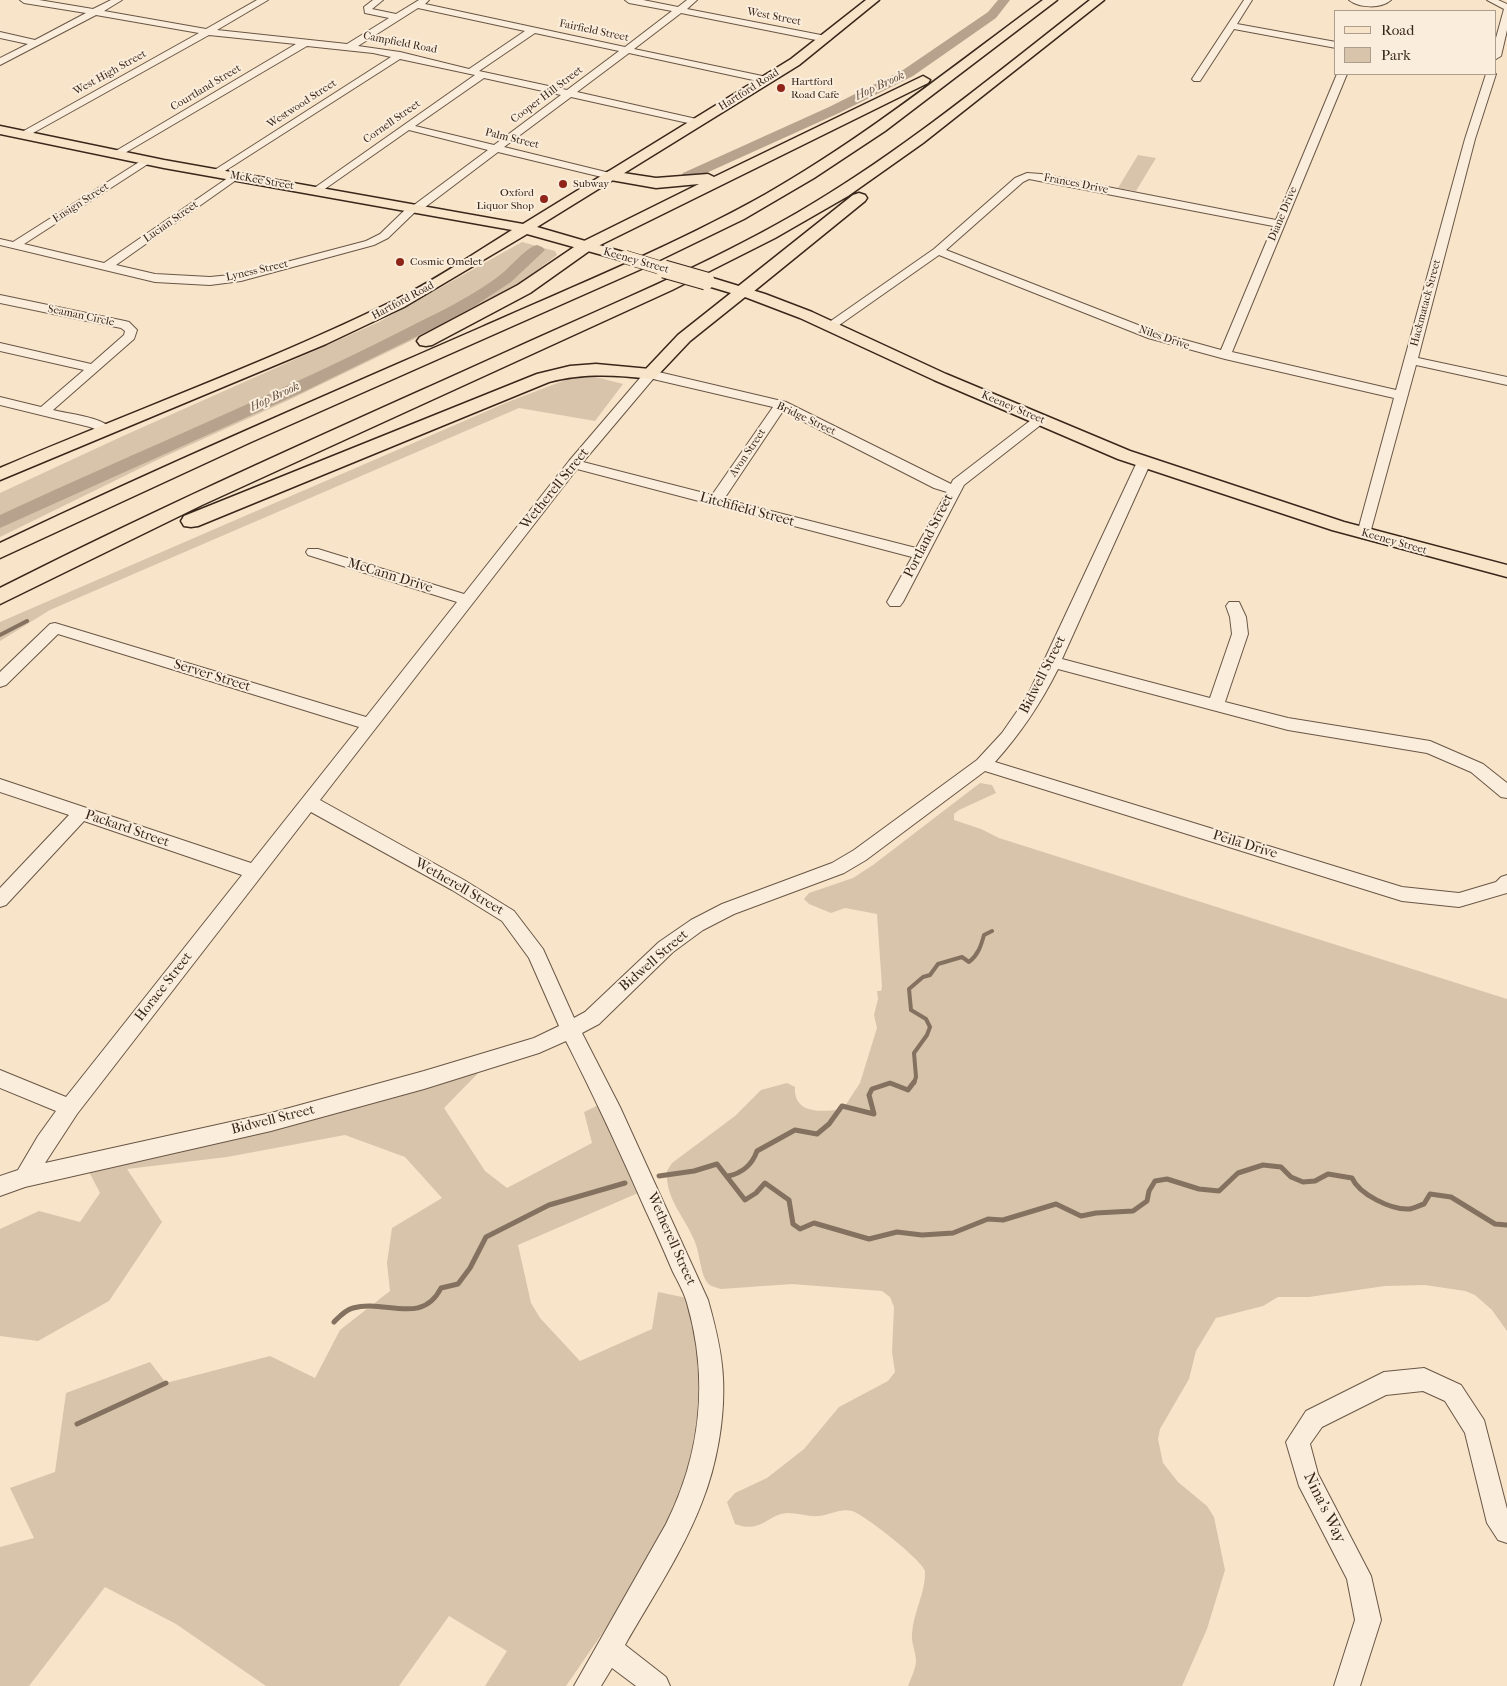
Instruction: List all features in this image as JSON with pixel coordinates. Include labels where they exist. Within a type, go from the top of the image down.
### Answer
[{"type":"highway","points":[[0,551],[167,472],[622,271],[729,220],[792,185],[836,157],[1050,0]]},
{"type":"highway","points":[[0,597],[142,526],[672,284],[756,243],[869,175],[1098,0]]},
{"type":"highway","points":[[167,472],[223,440],[360,375],[506,299],[539,279],[586,246],[914,85],[972,51],[998,39]]},
{"type":"highway","points":[[742,292],[970,108],[998,77]]},
{"type":"highway","points":[[610,176],[651,183],[687,182],[718,176],[769,156]]},
{"type":"highway","points":[[0,608],[67,574],[129,546],[528,383],[557,374],[586,369],[612,369],[650,374]]},
{"type":"main road","name":"Hartford Road","points":[[0,476],[105,429],[361,322],[435,283],[766,80],[812,50],[873,0]]},
{"type":"main road","name":"McKee Street","points":[[0,130],[147,160],[525,229]]},
{"type":"main road","name":"Keeney Street","points":[[525,229],[706,281],[788,307],[1040,420],[1144,462],[1364,534],[1507,571]]},
{"type":"main road","name":"Wetherell Street","points":[[650,374],[684,338],[742,292]]},
{"type":"street","name":"Campfield Road","points":[[24,0],[209,32],[348,47],[400,55],[697,122]]},
{"type":"street","points":[[0,62],[118,0]]},
{"type":"street","name":"West High Street","points":[[24,135],[264,0]]},
{"type":"street","points":[[379,0],[368,7],[368,10],[396,17]]},
{"type":"street","name":"West Street","points":[[629,0],[826,39]]},
{"type":"street","name":"Cooper Hill Street","points":[[415,208],[693,0]]},
{"type":"street","points":[[1197,78],[1248,0]]},
{"type":"street","points":[[1353,0],[1377,4],[1386,0]]},
{"type":"street","points":[[1491,0],[1507,7]]},
{"type":"street","points":[[348,47],[421,3]]},
{"type":"street","name":"Fairfield Street","points":[[421,3],[533,30],[766,80]]},
{"type":"street","points":[[1497,52],[1507,11]]},
{"type":"street","points":[[1232,26],[1334,45]]},
{"type":"street","points":[[472,71],[533,30]]},
{"type":"street","points":[[0,35],[37,42]]},
{"type":"street","name":"Courtland Street","points":[[118,154],[306,42]]},
{"type":"street","name":"Westwood Street","points":[[217,173],[400,55]]},
{"type":"street","name":"Cornell Street","points":[[315,191],[483,74]]},
{"type":"street","name":"Diane Drive","points":[[1225,355],[1342,75]]},
{"type":"street","name":"Hackmatack Street","points":[[1364,534],[1470,139],[1491,75]]},
{"type":"street","name":"Palm Street","points":[[408,127],[610,176]]},
{"type":"street","name":"Ensign Street","points":[[15,245],[147,160]]},
{"type":"street","name":"Lucian Street","points":[[106,267],[235,176]]},
{"type":"street","name":"Frances Drive","points":[[831,326],[938,251],[1019,180],[1027,176],[1041,177],[1278,224]]},
{"type":"street","name":"Lyness Street","points":[[0,242],[155,278],[210,281],[241,277],[370,243],[384,236],[415,208]]},
{"type":"street","name":"Niles Drive","points":[[938,251],[1152,335],[1225,355],[1400,395]]},
{"type":"street","name":"Seaman Circle","points":[[0,299],[125,325],[131,330],[130,336],[44,411]]},
{"type":"street","points":[[0,347],[93,368]]},
{"type":"street","points":[[1410,360],[1507,381]]},
{"type":"street","name":"Bridge Street","points":[[650,374],[780,405],[939,485],[953,489]]},
{"type":"street","name":"Wetherell Street","points":[[587,1686],[675,1534],[691,1500],[703,1458],[710,1413],[712,1378],[706,1334],[694,1292],[614,1113],[570,1029],[536,954],[508,916],[458,885],[321,810],[309,801],[574,464],[650,374]]},
{"type":"street","points":[[0,401],[95,424],[105,429]]},
{"type":"street","name":"Avon Street","points":[[715,501],[780,405]]},
{"type":"street","name":"Portland Street","points":[[895,602],[958,482],[1040,420]]},
{"type":"street","name":"Bidwell Street","points":[[0,1186],[25,1177],[271,1122],[424,1080],[539,1045],[592,1018],[666,947],[697,925],[728,909],[838,868],[983,764],[1013,730],[1034,700],[1053,662],[1144,462]]},
{"type":"street","name":"Litchfield Street","points":[[574,464],[920,554]]},
{"type":"street","name":"McCann Drive","points":[[313,552],[467,600]]},
{"type":"street","points":[[1216,705],[1240,634],[1238,617],[1234,606]]},
{"type":"street","name":"Server Street","points":[[0,681],[55,628],[369,724]]},
{"type":"street","points":[[1053,662],[1288,724],[1430,747],[1477,768],[1507,792]]},
{"type":"street","name":"Peila Drive","points":[[983,764],[1402,894],[1459,900],[1502,887],[1507,882]]},
{"type":"street","name":"Packard Street","points":[[0,785],[255,872]]},
{"type":"street","name":"Horace Street","points":[[25,1177],[45,1142],[70,1108],[309,801]]},
{"type":"street","points":[[0,900],[81,813]]},
{"type":"street","points":[[0,1079],[70,1108]]},
{"type":"street","name":"Nina's Way","points":[[1347,1686],[1368,1620],[1359,1576],[1307,1478],[1298,1442],[1314,1419],[1384,1384],[1424,1379],[1453,1393],[1476,1428],[1496,1514],[1507,1531]]},
{"type":"street","points":[[608,1649],[657,1686]]},
{"type":"green space","points":[[1138,155],[1156,158],[1136,191],[1118,188]]},
{"type":"green space","points":[[522,242],[555,251],[557,255],[519,284],[421,336],[291,399],[157,460],[0,537],[0,493],[379,322]]},
{"type":"green space","points":[[573,377],[600,378],[623,384],[595,421],[519,408],[50,610],[0,641],[0,622],[508,402]]},
{"type":"green space","points":[[980,783],[992,785],[996,793],[959,810],[954,814],[954,820],[981,829],[999,838],[1507,999],[1507,1331],[1492,1310],[1475,1295],[1465,1291],[1425,1285],[1385,1286],[1309,1297],[1278,1297],[1263,1306],[1216,1318],[1196,1351],[1189,1379],[1160,1429],[1158,1439],[1163,1463],[1178,1482],[1207,1506],[1214,1517],[1225,1570],[1207,1629],[1182,1686],[908,1686],[916,1664],[912,1637],[913,1626],[925,1579],[925,1571],[915,1558],[880,1529],[852,1511],[844,1510],[815,1516],[781,1514],[752,1527],[735,1524],[727,1502],[735,1493],[767,1478],[804,1449],[839,1407],[888,1381],[895,1372],[892,1352],[894,1307],[890,1297],[882,1291],[792,1284],[721,1289],[710,1285],[704,1276],[695,1242],[672,1199],[667,1181],[667,1171],[672,1163],[735,1116],[761,1090],[787,1083],[795,1087],[799,1103],[804,1107],[819,1111],[843,1109],[860,1083],[877,1028],[874,1015],[878,999],[877,991],[881,991],[882,987],[877,914],[845,908],[831,913],[809,904],[804,899],[809,893],[853,878],[873,865]]},
{"type":"green space","points":[[492,1059],[444,1108],[485,1171],[507,1188],[592,1143],[584,1112],[607,1101],[615,1143],[638,1193],[518,1245],[531,1303],[540,1318],[580,1361],[652,1329],[658,1292],[697,1300],[710,1413],[683,1516],[566,1686],[485,1686],[507,1651],[449,1616],[399,1686],[266,1686],[176,1624],[105,1587],[29,1686],[0,1686],[0,1547],[34,1538],[10,1488],[55,1472],[66,1393],[150,1362],[166,1383],[270,1356],[315,1378],[340,1330],[390,1291],[387,1263],[392,1228],[442,1198],[405,1157],[345,1135],[227,1157],[127,1169],[162,1222],[109,1301],[38,1341],[0,1336],[0,1229],[39,1211],[80,1222],[100,1193],[85,1164]]},
{"type":"waterway","name":"Hop Brook","points":[[688,176],[834,110],[908,73],[992,15],[1004,0]]},
{"type":"waterway","name":"Hop Brook","points":[[0,522],[248,411],[433,322],[488,291],[522,265],[537,250]]},
{"type":"waterway","points":[[0,635],[27,621],[25,622]]},
{"type":"waterway","points":[[914,1083],[916,1077],[914,1053],[927,1035],[930,1027],[926,1019],[911,1010],[909,989],[923,977],[930,975],[938,964],[962,957],[969,962],[979,950],[984,935],[992,931]]},
{"type":"waterway","points":[[728,1176],[746,1168],[757,1151],[795,1130],[817,1134],[829,1124],[842,1106],[874,1114],[869,1095],[872,1089],[890,1083],[908,1090],[914,1082]]},
{"type":"waterway","points":[[659,1176],[694,1171],[717,1164],[745,1200],[756,1193],[765,1183],[789,1200],[793,1224],[800,1229],[814,1223],[869,1239],[897,1232],[922,1235],[953,1233],[988,1219],[1003,1220],[1056,1204],[1081,1216],[1096,1213],[1133,1211],[1147,1201],[1149,1191],[1155,1181],[1167,1179],[1199,1189],[1219,1191],[1238,1173],[1263,1165],[1281,1167],[1291,1177],[1303,1182],[1315,1181],[1328,1174],[1352,1178],[1361,1190],[1376,1200],[1402,1209],[1411,1209],[1424,1204],[1430,1194],[1451,1197],[1495,1224],[1507,1225]]},
{"type":"waterway","points":[[334,1322],[345,1312],[353,1308],[378,1306],[413,1309],[424,1306],[433,1299],[441,1288],[458,1284],[470,1268],[486,1237],[549,1205],[625,1183]]},
{"type":"waterway","points":[[77,1424],[166,1383]]},
{"type":"place","name":"Hartford Road Cafe","points":[[781,88]]},
{"type":"place","name":"Subway","points":[[563,184]]},
{"type":"place","name":"Oxford Liquor Shop","points":[[544,199]]},
{"type":"place","name":"Cosmic Omelet","points":[[400,262]]}]
